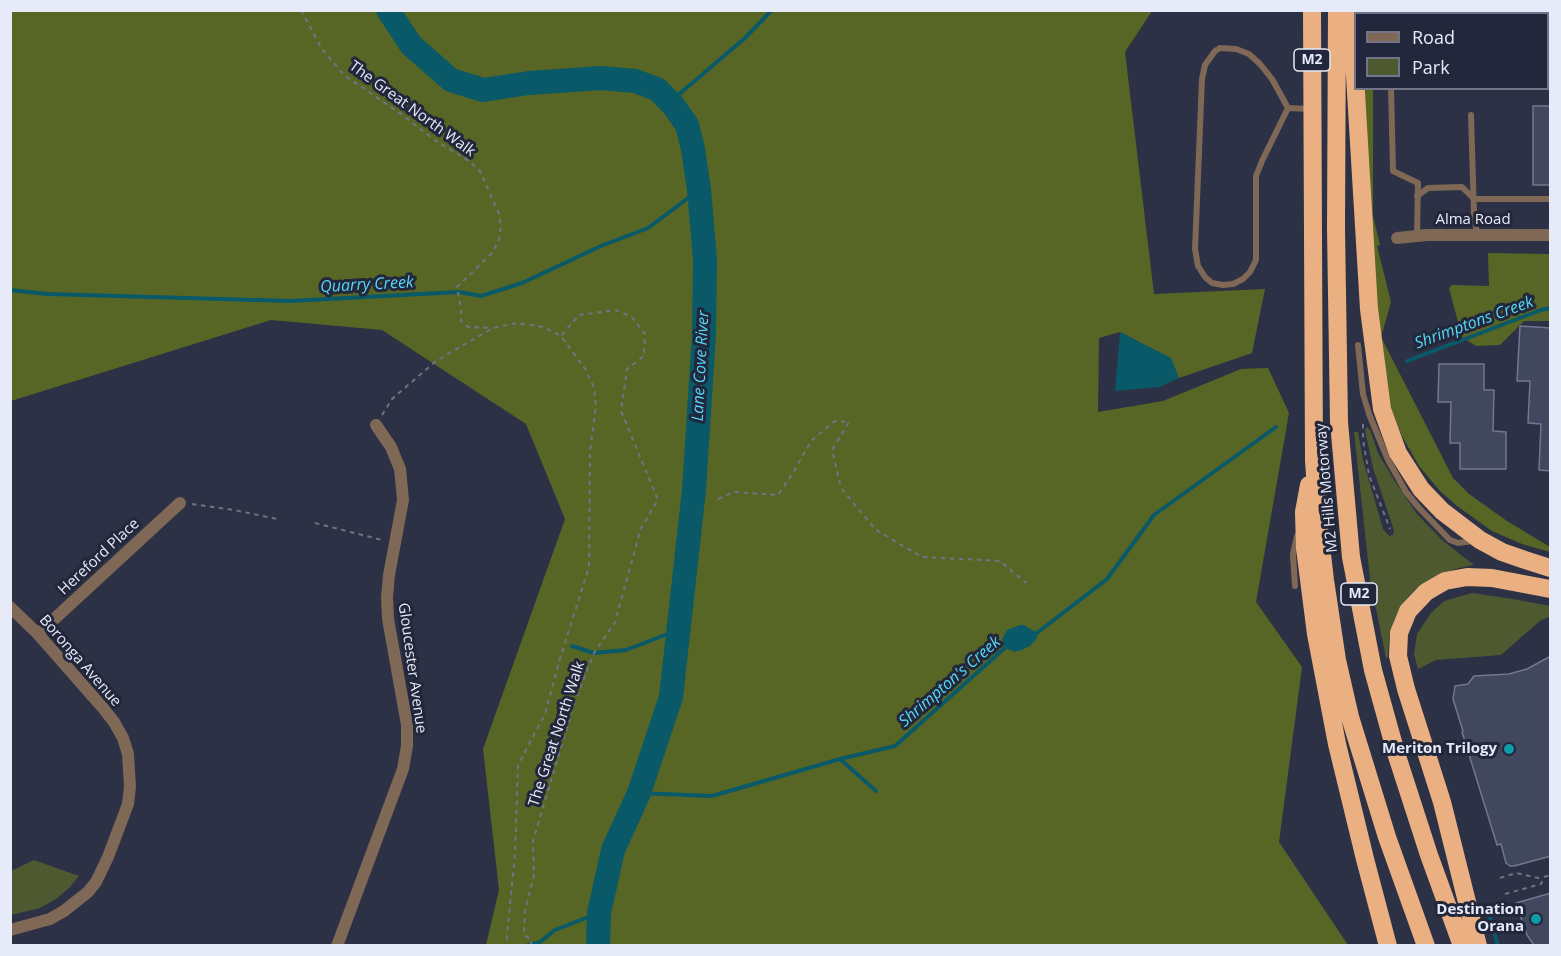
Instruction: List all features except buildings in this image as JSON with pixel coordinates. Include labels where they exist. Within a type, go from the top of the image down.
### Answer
[{"type":"highway","name":"M2 Hills Motorway","points":[[1312,10],[1314,460],[1324,580],[1350,717],[1387,837],[1426,945]]},
{"type":"highway","name":"M2 Hills Motorway","points":[[1337,10],[1336,229],[1339,422],[1351,557],[1373,670],[1396,753],[1429,855],[1462,945]]},
{"type":"highway","points":[[1351,10],[1354,60]]},
{"type":"highway","points":[[1356,90],[1369,309],[1382,410],[1398,453],[1421,489],[1442,511],[1480,540],[1502,552],[1551,568]]},
{"type":"highway","name":"M2","points":[[1314,460],[1304,512],[1305,548],[1316,634],[1335,733],[1388,945]]},
{"type":"highway","points":[[1478,945],[1442,802],[1406,689],[1398,656],[1399,633],[1408,610],[1426,592],[1444,581],[1467,577],[1492,578],[1551,589]]},
{"type":"street","name":"Alma Road","points":[[1397,238],[1551,235]]},
{"type":"street","name":"Gloucester Avenue","points":[[337,945],[403,769],[407,746],[407,725],[388,619],[387,597],[403,500],[400,469],[391,447],[376,425]]},
{"type":"street","name":"Hereford Place","points":[[38,634],[180,502]]},
{"type":"street","name":"Boronga Avenue","points":[[10,607],[38,634],[114,722],[123,738],[128,754],[130,787],[128,804],[108,857],[96,882],[88,892],[50,919],[10,930]]},
{"type":"lane","points":[[1220,48],[1236,49],[1249,54],[1272,79],[1288,108],[1256,176],[1256,260],[1250,272],[1243,279],[1233,284],[1212,283],[1198,266],[1196,249],[1202,79],[1205,64],[1220,48]]},
{"type":"lane","points":[[1391,90],[1393,171],[1418,183],[1417,236]]},
{"type":"lane","points":[[1288,108],[1312,109]]},
{"type":"lane","points":[[1471,115],[1477,235]]},
{"type":"lane","points":[[1418,196],[1428,188],[1462,187],[1474,199],[1551,199]]},
{"type":"lane","points":[[1358,345],[1362,385],[1369,414],[1388,460],[1406,492],[1450,540],[1458,543],[1480,540]]},
{"type":"lane","points":[[1295,586],[1293,554],[1304,512]]},
{"type":"path","name":"The Great North Walk","points":[[301,10],[322,49],[344,75],[433,139],[469,161],[480,171],[499,214],[501,226],[499,240],[493,252],[457,287],[461,321],[468,327],[493,328]]},
{"type":"path","name":"The Great North Walk","points":[[532,945],[530,938],[525,936],[524,932],[525,910],[534,876],[533,841],[575,701],[594,653],[615,622],[641,528],[658,500],[621,411],[627,369],[644,356],[645,334],[632,317],[616,310],[579,315],[561,336]]},
{"type":"path","points":[[376,425],[392,399],[436,361],[493,328],[517,323],[543,327],[561,336],[586,370],[594,388],[596,406],[590,452],[589,567],[545,714],[518,765],[515,854],[506,945]]},
{"type":"path","points":[[1369,414],[1363,420],[1362,430],[1369,475],[1390,529]]},
{"type":"path","points":[[718,499],[735,492],[778,495],[811,441],[835,421],[849,422],[832,450],[841,488],[876,530],[922,557],[1000,561],[1026,583]]},
{"type":"path","points":[[180,502],[277,519]]},
{"type":"path","points":[[315,524],[395,544]]},
{"type":"path","points":[[1500,878],[1516,873],[1543,879]]},
{"type":"path","points":[[1505,894],[1541,884],[1544,877],[1551,875]]},
{"type":"green space","points":[[11,11],[1152,11],[1125,52],[1154,294],[1265,289],[1252,353],[1179,378],[1170,358],[1120,332],[1099,338],[1098,412],[1163,401],[1241,369],[1268,368],[1289,413],[1256,602],[1302,667],[1279,842],[1348,945],[486,945],[499,890],[483,749],[565,519],[526,424],[382,330],[271,320],[11,401]]},
{"type":"green space","points":[[1362,90],[1373,90],[1373,216],[1380,245],[1377,246],[1391,302],[1381,337],[1453,478],[1469,494],[1550,547],[1550,552],[1522,544],[1492,531],[1440,491],[1419,466],[1402,436],[1391,408],[1377,336]]},
{"type":"green space","points":[[1488,253],[1550,254],[1550,321],[1524,321],[1500,345],[1476,346],[1462,337],[1449,288],[1452,285],[1489,286]]},
{"type":"green space","points":[[1367,427],[1378,453],[1417,514],[1442,540],[1474,565],[1437,576],[1419,586],[1408,597],[1395,618],[1389,636],[1388,657],[1386,658],[1370,579],[1354,432],[1358,432],[1363,460],[1383,529],[1389,536],[1393,535],[1394,530],[1373,468],[1365,430]]},
{"type":"green space","points":[[1472,593],[1550,606],[1550,617],[1541,620],[1501,655],[1436,660],[1418,669],[1414,654],[1417,634],[1431,613],[1444,601]]},
{"type":"green space","points":[[34,860],[79,876],[56,899],[40,908],[11,915],[11,871]]},
{"type":"water","points":[[1120,332],[1171,358],[1179,378],[1160,387],[1115,391]]},
{"type":"water","points":[[1020,625],[1037,633],[1037,638],[1030,646],[1014,652],[1004,647],[1002,639],[1007,630]]},
{"type":"waterway","name":"Lane Cove River","points":[[388,10],[411,45],[451,80],[483,90],[529,83],[601,78],[635,81],[657,89],[673,105],[687,125],[693,149],[705,259],[704,334],[694,490],[671,697],[639,793],[613,850],[599,913],[598,946]]},
{"type":"waterway","points":[[670,102],[745,38],[772,10]]},
{"type":"waterway","name":"Quarry Creek","points":[[10,290],[48,294],[290,301],[459,292],[481,296],[522,283],[601,246],[648,228],[699,190]]},
{"type":"waterway","name":"Shrimptons Creek","points":[[1407,361],[1550,308]]},
{"type":"waterway","name":"Shrimpton's Creek","points":[[1033,634],[1107,579],[1154,515],[1276,427]]},
{"type":"waterway","points":[[572,646],[594,653],[626,650],[678,630]]},
{"type":"waterway","name":"Shrimpton's Creek","points":[[639,793],[712,796],[840,759],[895,746],[1007,646]]},
{"type":"waterway","points":[[840,759],[876,791]]},
{"type":"waterway","points":[[1485,908],[1498,946]]},
{"type":"waterway","points":[[526,946],[540,942],[555,930],[599,913]]},
{"type":"place","name":"Meriton Trilogy","points":[[1509,749]]},
{"type":"place","name":"Destination Orana","points":[[1536,919]]}]
